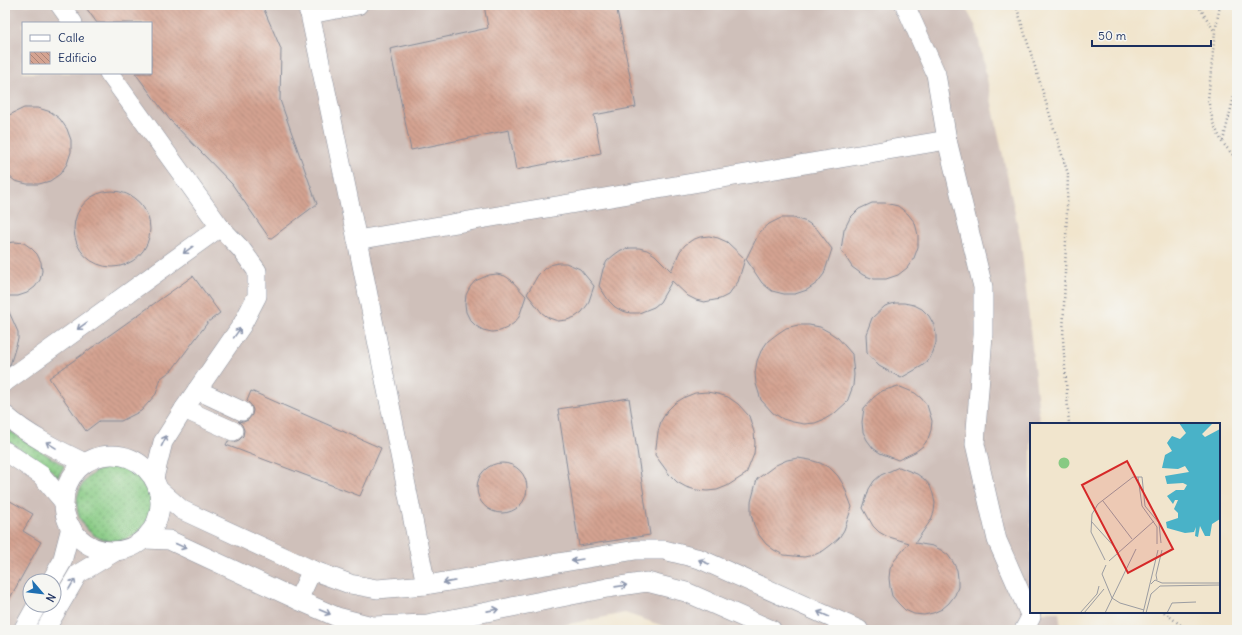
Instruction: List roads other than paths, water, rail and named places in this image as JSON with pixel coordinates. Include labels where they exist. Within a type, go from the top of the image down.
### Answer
[{"type":"street","points":[[60,5],[72,22]]},
{"type":"street","points":[[358,5],[308,10],[357,240],[426,585]]},
{"type":"street","points":[[905,5],[936,74],[948,140],[982,287],[983,335],[975,444],[997,540],[1031,617],[1024,630]]},
{"type":"street","points":[[46,630],[78,574],[116,551],[131,547],[144,539],[153,528],[158,516],[160,503],[156,484],[163,442],[242,325],[257,296],[257,271],[241,249],[220,227],[110,74]]},
{"type":"street","points":[[357,240],[948,140]]},
{"type":"street","points":[[5,382],[220,227]]},
{"type":"street","points":[[197,390],[242,411]]},
{"type":"street","points":[[184,409],[233,431]]},
{"type":"street","points":[[5,415],[13,422],[58,450],[86,463]]},
{"type":"street","points":[[5,451],[41,475],[64,502]]},
{"type":"street","points":[[116,551],[102,550],[79,538],[71,527],[66,515],[64,502],[67,487],[74,473],[86,463],[100,456],[116,454],[131,458],[144,466],[156,484],[182,510],[312,570],[350,584],[377,589],[426,585],[636,550],[664,550],[700,560],[859,630]]},
{"type":"street","points":[[56,573],[62,562],[71,527]]},
{"type":"street","points":[[144,539],[169,540],[338,617],[372,626],[427,624],[607,588],[647,582],[686,592],[772,630]]},
{"type":"street","points":[[298,600],[312,570]]},
{"type":"street","points":[[23,630],[33,613]]}]
